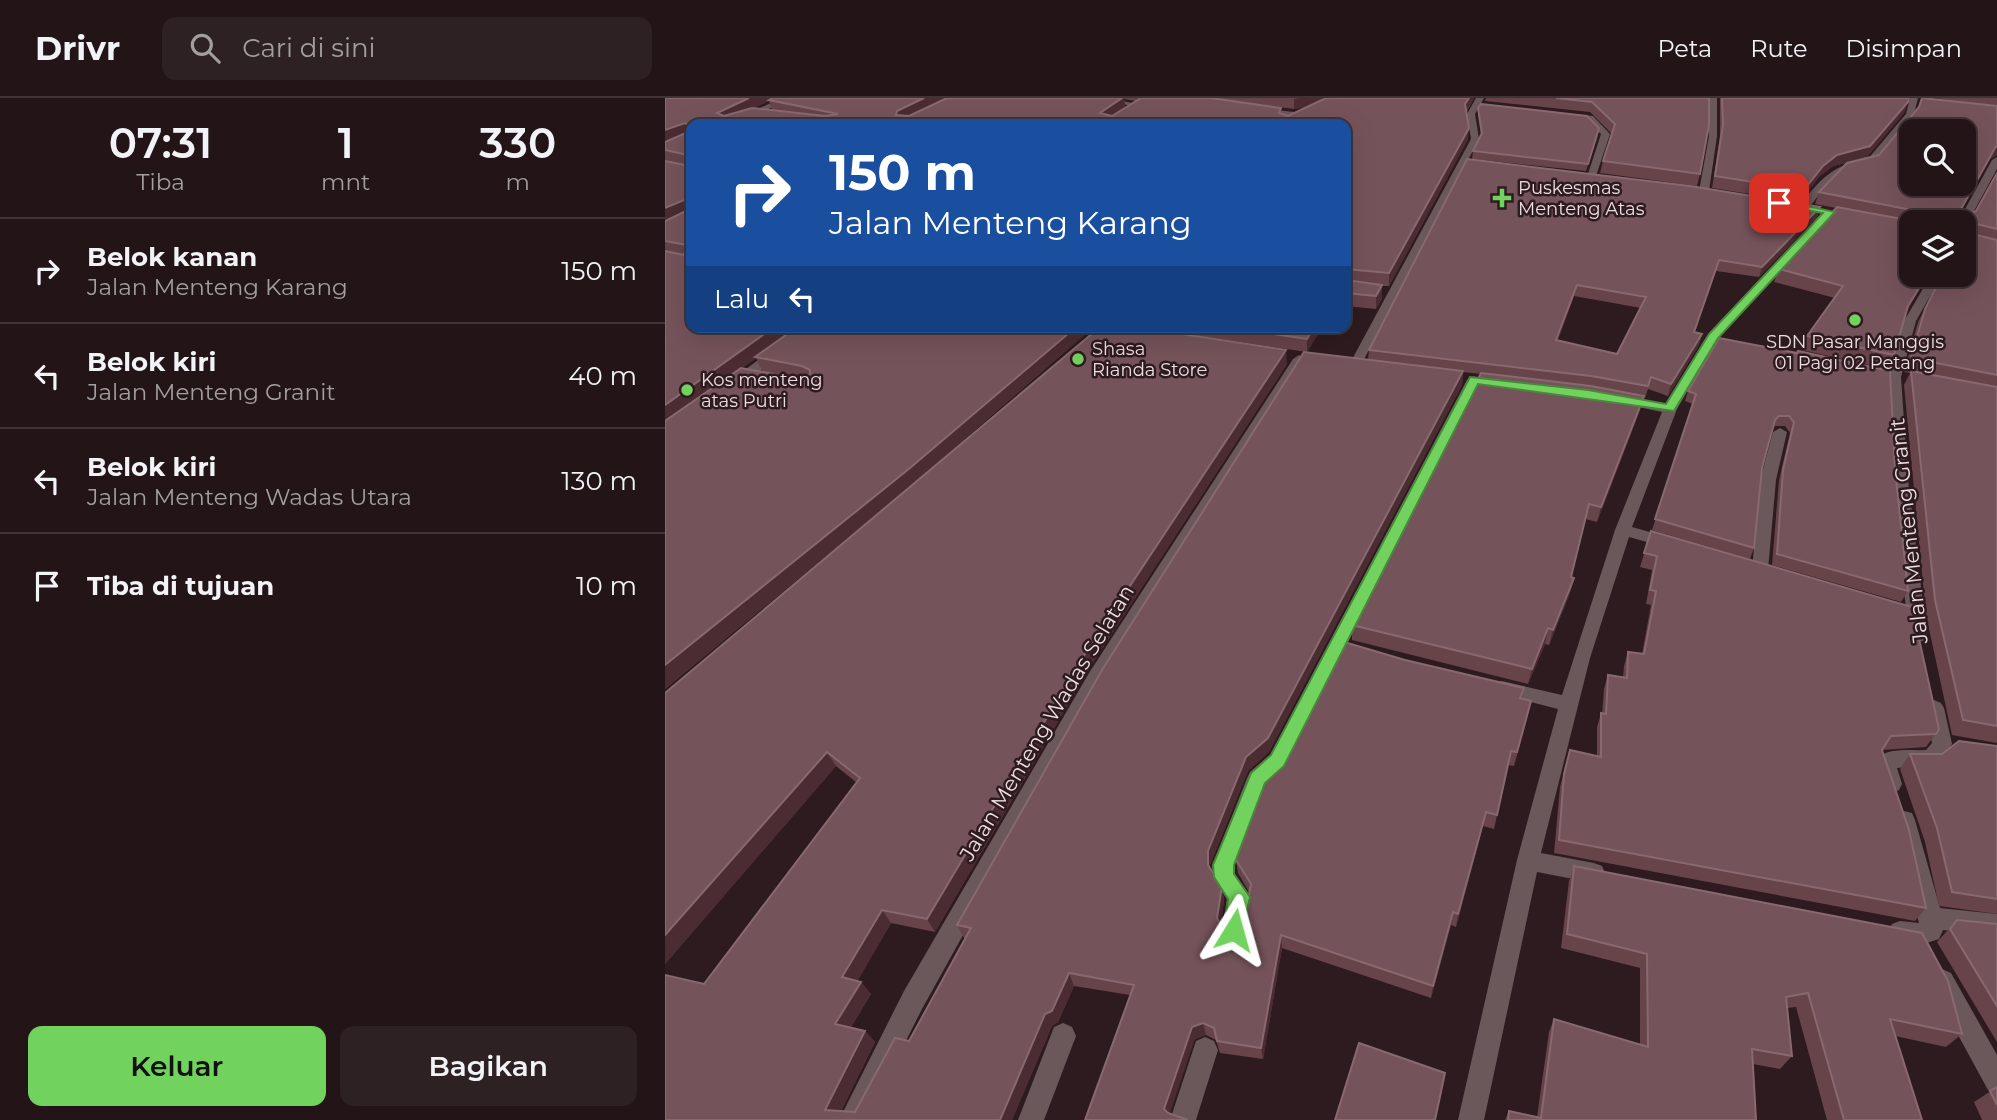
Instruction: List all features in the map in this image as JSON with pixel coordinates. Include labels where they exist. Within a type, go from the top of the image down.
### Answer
[{"type":"street","points":[[739,119],[789,98]]},
{"type":"street","points":[[1087,98],[1140,105]]},
{"type":"street","points":[[1121,116],[1150,98]]},
{"type":"street","points":[[1704,191],[1713,136],[1713,98]]},
{"type":"street","points":[[1903,100],[1926,103]]},
{"type":"street","points":[[1804,207],[1818,185],[1849,163],[1870,163],[1910,114],[1914,100]]},
{"type":"street","points":[[1354,365],[1388,292],[1475,139],[1471,114],[1479,101],[1491,106]]},
{"type":"street","points":[[1254,110],[1298,114],[1291,119]]},
{"type":"street","points":[[754,113],[770,116]]},
{"type":"street","points":[[1551,113],[1590,118],[1601,126],[1606,134],[1592,177]]},
{"type":"street","points":[[1970,210],[1997,160]]},
{"type":"street","points":[[1463,163],[1476,164]]},
{"type":"street","points":[[1580,176],[1605,178]]},
{"type":"street","points":[[1690,189],[1716,193]]},
{"type":"street","points":[[1791,205],[1844,214]]},
{"type":"street","points":[[1471,1120],[1528,860],[1569,704],[1623,530],[1670,409],[1719,338],[1830,212]]},
{"type":"street","name":"Jalan Menteng Granit","points":[[1922,654],[1907,613],[1894,377],[1910,321],[1929,287]]},
{"type":"street","points":[[727,390],[803,333]]},
{"type":"street","name":"Jalan Menteng Wadas Selatan","points":[[852,1120],[913,1000],[1096,678],[1299,359]]},
{"type":"street","points":[[1234,930],[1239,897],[1224,877],[1226,853],[1257,778],[1278,760],[1474,380]]},
{"type":"street","points":[[1602,396],[1670,409]]},
{"type":"street","points":[[1760,570],[1768,480],[1780,432]]},
{"type":"street","points":[[1623,530],[1683,548]]},
{"type":"street","points":[[1336,645],[1359,652]]},
{"type":"street","points":[[1480,683],[1569,704]]},
{"type":"street","points":[[1930,692],[1949,745],[1932,758],[1889,758],[1885,763],[1912,844],[1924,927],[1997,1081]]},
{"type":"street","points":[[1528,860],[1613,876]]},
{"type":"street","points":[[1877,927],[1997,925]]},
{"type":"street","points":[[1031,1120],[1063,1036]]},
{"type":"street","points":[[1183,1120],[1205,1050]]},
{"type":"building","points":[[665,98],[749,98],[717,113],[724,116],[752,108],[825,116],[838,114],[769,100],[773,98],[924,98],[897,111],[896,115],[909,116],[947,98],[1122,98],[1100,113],[1112,116],[1141,98],[1211,98],[1281,108],[1279,113],[1288,116],[1326,98],[1469,98],[1465,104],[1469,128],[1389,273],[1351,269],[1351,119],[686,119],[686,124],[665,130]]},
{"type":"building","points":[[1556,98],[1709,98],[1709,125],[1700,174],[1603,161],[1615,124],[1592,102]]},
{"type":"building","points":[[1722,98],[1909,98],[1870,146],[1837,155],[1823,166],[1804,190],[1715,176],[1723,125]]},
{"type":"building","points":[[1922,98],[1997,106],[1995,148],[1976,182],[1976,119],[1909,119],[1919,107]]},
{"type":"building","points":[[1481,104],[1587,116],[1599,128],[1588,164],[1473,151],[1482,133],[1478,108]]},
{"type":"building","points":[[1899,131],[1899,196],[1968,196],[1961,209],[1912,210],[1819,192],[1847,163],[1879,155]]},
{"type":"building","points":[[686,133],[686,155],[665,150],[665,142]]},
{"type":"building","points":[[1467,159],[1690,186],[1820,207],[1762,267],[1719,260],[1694,332],[1702,334],[1671,384],[1651,377],[1648,386],[1591,376],[1369,350]],"holes":[[[1577,285],[1646,297],[1617,354],[1556,340]]]},
{"type":"building","points":[[665,161],[685,165],[686,162],[686,201],[665,208]]},
{"type":"building","points":[[1997,173],[1997,229],[1976,224],[1976,211]]},
{"type":"building","points":[[1837,207],[1899,218],[1899,287],[1920,287],[1908,306],[1894,355],[1807,336],[1843,286],[1779,269]]},
{"type":"building","points":[[686,211],[686,245],[665,241],[665,221]]},
{"type":"building","points":[[1976,235],[1997,240],[1997,375],[1911,358],[1925,309],[1936,287],[1976,287]]},
{"type":"building","points":[[686,248],[686,333],[766,333],[665,405],[665,251],[684,255]]},
{"type":"building","points":[[1351,281],[1382,285],[1376,296],[1351,294]]},
{"type":"building","points":[[789,333],[1069,333],[910,468],[665,665],[665,421],[741,368],[801,379],[810,374],[810,370],[802,366],[755,357]]},
{"type":"building","points":[[1093,333],[1175,333],[1286,350],[1083,657],[927,919],[882,910],[842,977],[861,982],[835,1024],[865,1031],[825,1110],[855,1112],[895,1038],[909,1041],[971,928],[957,925],[1102,670],[1304,352],[1463,371],[1268,738],[1246,757],[1208,851],[1208,865],[1222,886],[1217,918],[1223,928],[1233,931],[1243,926],[1251,884],[1236,860],[1236,852],[1266,770],[1287,753],[1344,642],[1405,660],[1524,688],[1520,698],[1531,701],[1517,752],[1511,751],[1497,815],[1486,812],[1458,914],[1453,912],[1433,986],[1281,935],[1261,1048],[1217,1041],[1214,1028],[1203,1023],[1192,1027],[1164,1109],[1188,1120],[1085,1120],[1134,985],[1069,973],[1052,1011],[1045,1014],[1000,1120],[665,1120],[665,975],[704,984],[860,778],[827,752],[665,935],[665,693]]},
{"type":"building","points":[[1268,333],[1310,333],[1307,339]]},
{"type":"building","points":[[1719,338],[1797,353],[1798,351],[1890,371],[1895,469],[1908,591],[1777,554],[1783,470],[1794,422],[1789,416],[1779,416],[1775,420],[1762,468],[1754,548],[1655,519],[1696,394],[1688,391]]},
{"type":"building","points":[[1911,371],[1997,387],[1997,726],[1963,720],[1935,600]]},
{"type":"building","points":[[1481,373],[1591,386],[1644,396],[1601,507],[1589,504],[1571,577],[1574,578],[1553,630],[1548,628],[1532,669],[1352,625]]},
{"type":"building","points":[[1651,531],[1912,607],[1939,729],[1936,734],[1891,736],[1882,750],[1909,830],[1926,908],[1559,840],[1564,774],[1570,750],[1601,757],[1601,713],[1606,714],[1608,675],[1627,678],[1628,652],[1644,654],[1656,591],[1650,590],[1657,556],[1644,553]]},
{"type":"building","points":[[1959,741],[1997,746],[1997,899],[1952,892],[1937,828],[1910,754],[1942,754]]},
{"type":"building","points":[[1574,866],[1922,933],[1948,981],[1962,1034],[1890,1019],[1922,1120],[1844,1120],[1808,993],[1786,997],[1792,1056],[1752,1049],[1756,1120],[1508,1120],[1509,1111],[1541,1118],[1554,1019],[1648,1047],[1647,954],[1567,934]]},
{"type":"building","points":[[1957,920],[1997,924],[1997,1006],[1950,929]]},
{"type":"building","points":[[1359,1043],[1445,1073],[1435,1120],[1335,1120]]},
{"type":"building","points":[[1997,1087],[1997,1105],[1990,1091]]},
{"type":"place","name":"Puskesmas Menteng Atas","points":[[1502,198]]},
{"type":"place","name":"SDN Pasar Manggis 01 Pagi 02 Petang","points":[[1855,320]]},
{"type":"place","name":"Shasa Rianda Store","points":[[1078,359]]},
{"type":"place","name":"Kos menteng atas Putri","points":[[687,390]]},
{"type":"route","points":[[1234,930],[1239,897],[1224,877],[1224,865],[1226,853],[1257,778],[1278,760],[1474,380],[1588,394],[1670,409],[1713,336],[1830,212],[1779,203]]}]
